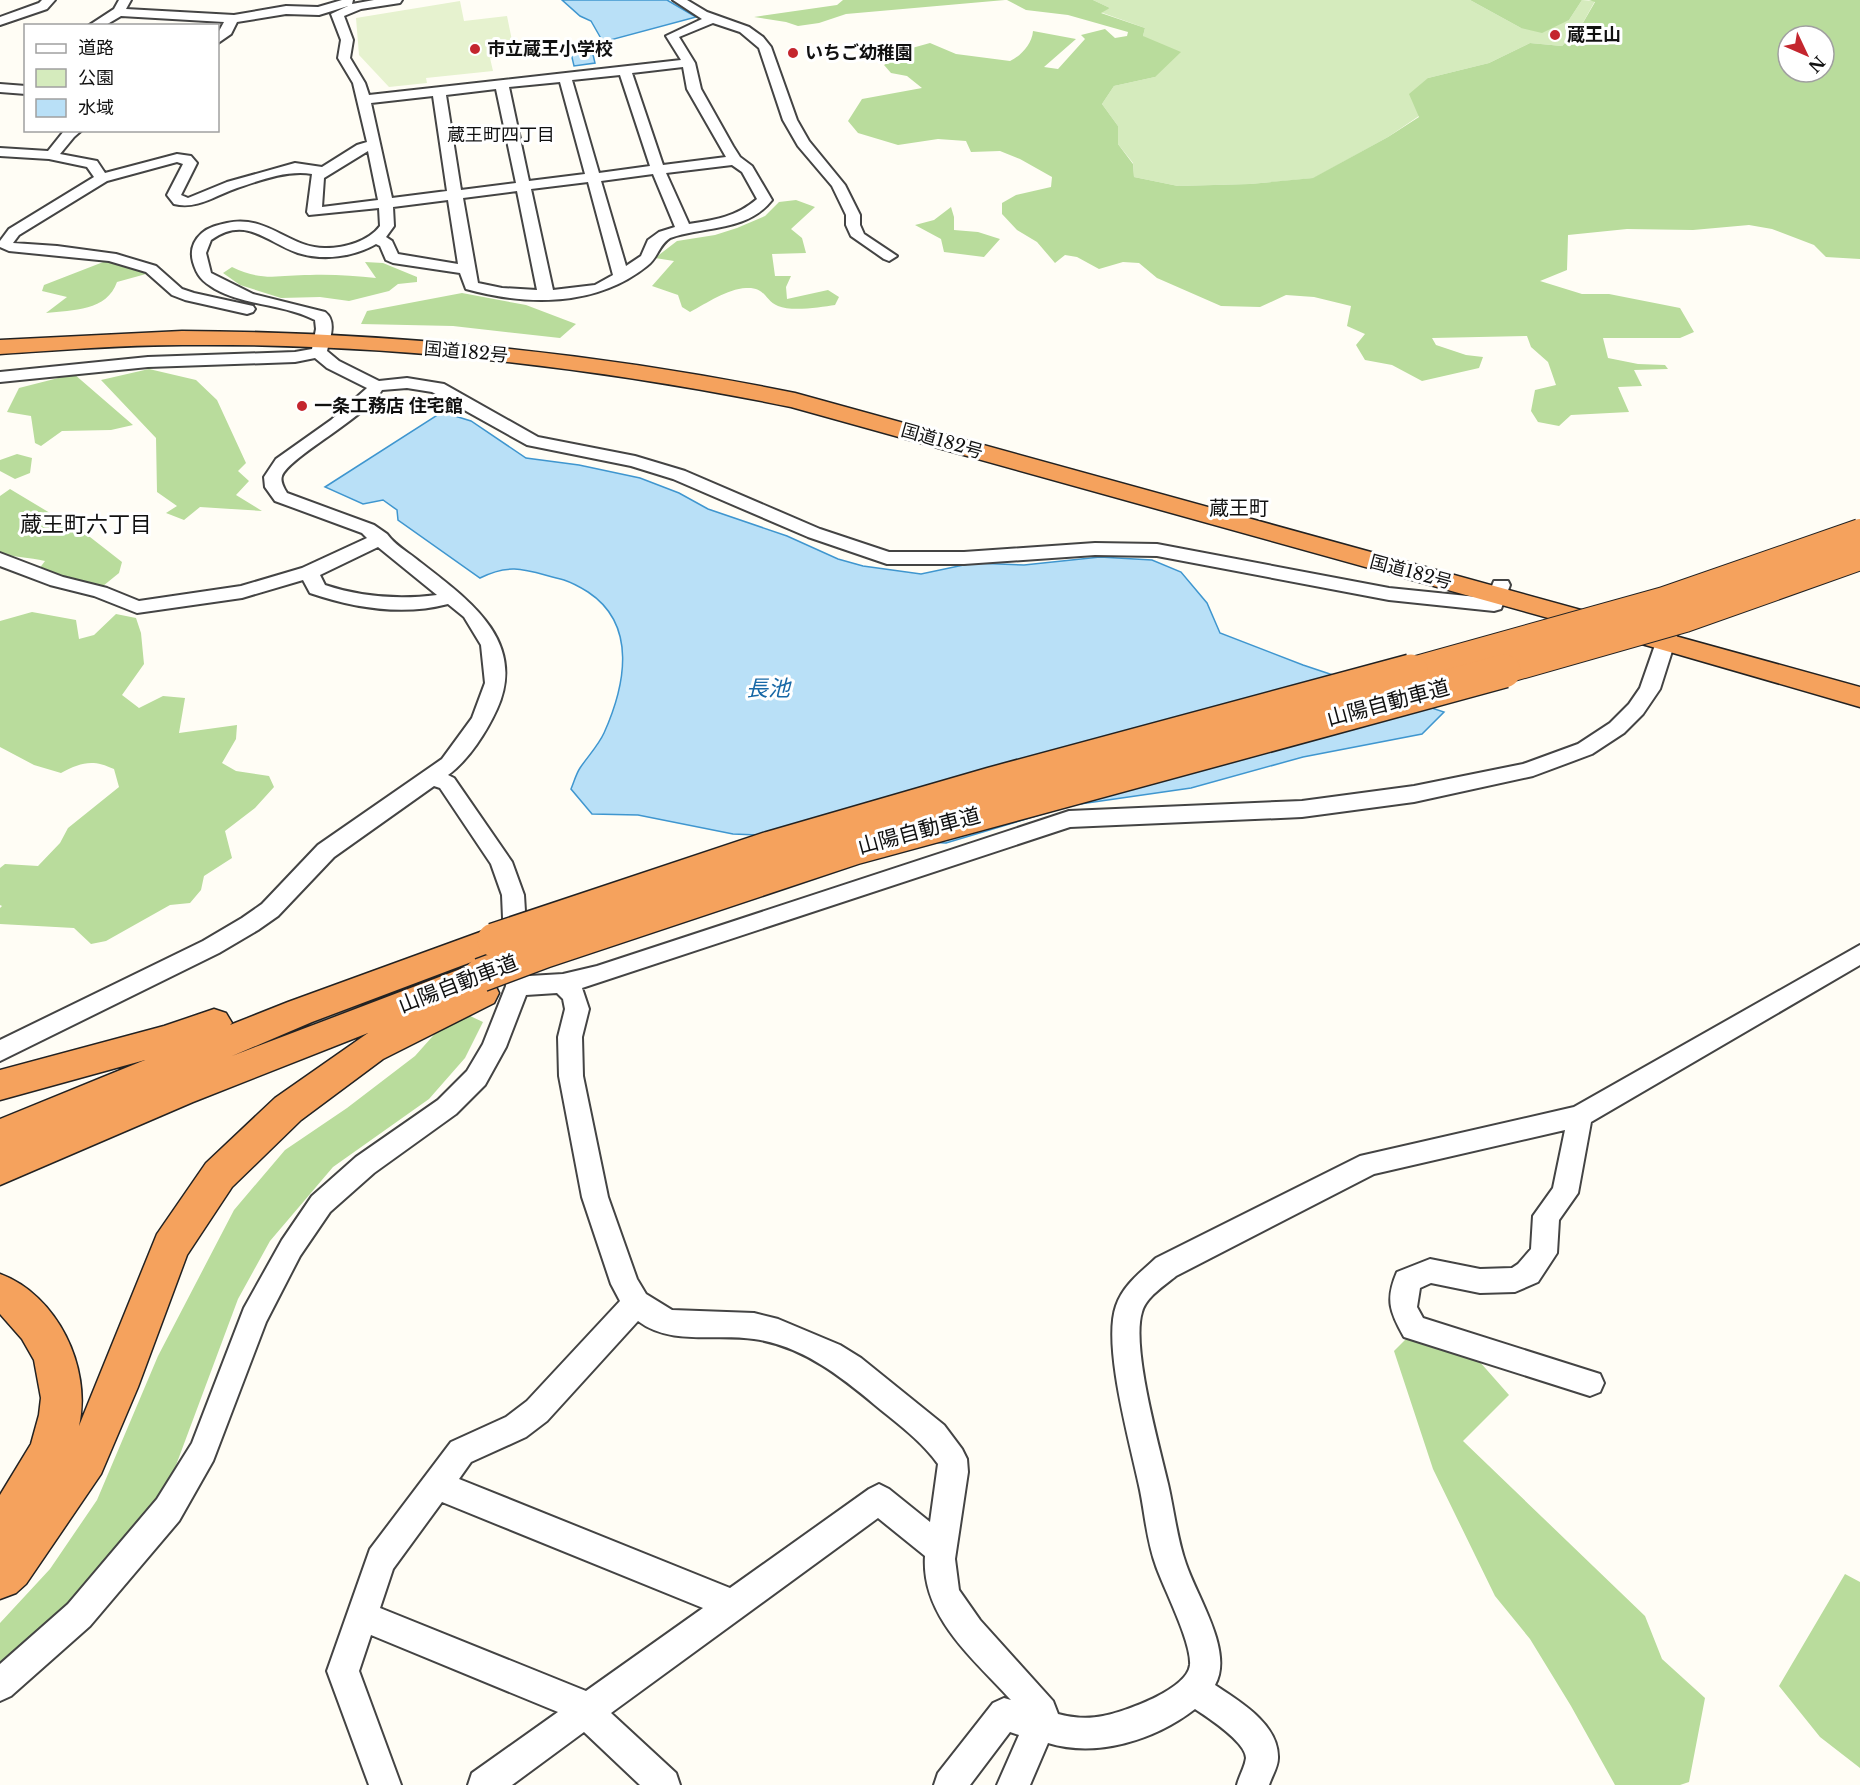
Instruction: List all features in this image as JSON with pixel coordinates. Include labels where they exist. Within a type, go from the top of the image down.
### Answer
[{"type":"highway","name":"国道182号","points":[[0,338],[150,329],[556,360],[632,369],[741,388],[795,400],[1667,635],[1860,681]]},
{"type":"highway","name":"国道182号","points":[[0,347],[149,338],[321,341]]},
{"type":"highway","points":[[0,362],[180,346],[321,341]]},
{"type":"highway","name":"山陽自動車道","points":[[0,1136],[289,1016],[494,940],[770,848],[991,784],[1272,710],[1664,600],[1860,532]]},
{"type":"highway","name":"山陽自動車道","points":[[0,1169],[191,1087],[494,985],[945,823],[1544,660],[1696,615],[1860,557]]},
{"type":"highway","name":"国道182号","points":[[1667,635],[1860,697]]},
{"type":"highway","points":[[0,1085],[166,1040],[442,944],[494,940]]},
{"type":"highway","points":[[0,1576],[10,1568],[86,1459],[117,1387],[171,1246],[219,1175],[288,1109],[370,1049],[494,985]]},
{"type":"highway","points":[[0,1292],[24,1309],[42,1334],[57,1364],[62,1400],[55,1438],[35,1481],[0,1529]]},
{"type":"street","points":[[0,21],[43,6],[50,0]]},
{"type":"street","points":[[376,0],[337,14],[347,40],[344,58],[358,83],[364,100],[388,223],[385,231],[376,238],[350,250],[324,252],[299,248],[257,227],[231,226],[208,236],[203,241],[199,252],[204,275],[235,294],[319,315],[323,318],[321,341],[329,364],[369,381],[376,387]]},
{"type":"street","points":[[97,24],[122,6],[234,19],[286,10],[319,12],[345,2],[359,5],[396,0]]},
{"type":"street","points":[[679,0],[713,19],[749,30],[759,37],[765,47],[790,120],[803,142],[838,185],[853,215],[853,225],[858,236],[889,256]]},
{"type":"street","points":[[219,38],[227,31],[230,21],[234,19]]},
{"type":"street","points":[[439,91],[453,196],[471,286],[487,292],[506,295],[546,294],[592,289],[612,284],[621,275],[646,262],[651,254],[652,243],[662,235],[733,222],[755,211],[765,200],[747,169],[735,160],[694,89],[694,78],[689,63],[672,36],[713,19]]},
{"type":"street","points":[[364,100],[689,63]]},
{"type":"street","points":[[625,71],[658,170],[684,230]]},
{"type":"street","points":[[565,78],[621,275]]},
{"type":"street","points":[[502,84],[546,294]]},
{"type":"street","points":[[0,88],[18,92],[24,90]]},
{"type":"street","points":[[52,155],[72,132]]},
{"type":"street","points":[[373,145],[362,148],[317,176],[314,212],[735,160]]},
{"type":"street","points":[[0,152],[52,155],[60,159],[92,164],[102,178]]},
{"type":"street","points":[[264,303],[251,310],[190,297],[177,292],[151,269],[111,257],[57,250],[18,249],[5,244],[14,232],[102,178],[152,167],[177,158],[190,162],[176,185],[174,195],[179,201],[190,202],[232,185],[295,167],[322,171]]},
{"type":"street","points":[[376,238],[387,244],[391,257],[398,260],[458,268],[466,267]]},
{"type":"street","points":[[0,377],[148,362],[295,357],[321,341]]},
{"type":"street","points":[[0,1051],[211,947],[250,924],[270,910],[326,851],[434,777],[449,764],[481,722],[495,683],[491,645],[471,613],[368,529],[281,497],[274,487],[273,477],[282,463],[337,424],[371,395],[376,387],[393,382],[425,384],[438,388],[533,441],[634,461],[679,475],[814,532],[887,558],[964,558],[1095,549],[1157,550],[1389,594],[1494,605],[1500,590]]},
{"type":"street","points":[[0,559],[57,581],[100,592],[137,607],[162,606],[189,598],[242,592],[309,572],[381,538]]},
{"type":"street","points":[[309,572],[317,590],[358,602],[434,603],[451,597]]},
{"type":"street","points":[[494,985],[563,983],[597,975],[1069,819],[1302,810],[1414,794],[1526,771],[1585,749],[1617,728],[1636,709],[1650,689],[1667,635]]},
{"type":"street","points":[[0,1685],[79,1615],[168,1510],[203,1451],[254,1317],[297,1239],[321,1204],[365,1165],[447,1107],[476,1078],[494,1047],[494,985],[513,895],[501,862],[447,783],[434,777]]},
{"type":"street","points":[[950,1785],[1004,1714],[1068,1732],[1101,1733],[1142,1721],[1175,1704],[1194,1689],[1206,1671],[1205,1651],[1170,1563],[1126,1360],[1126,1322],[1129,1307],[1139,1291],[1166,1268],[1369,1164],[1580,1116],[1860,954]]},
{"type":"street","points":[[563,983],[574,995],[577,1009],[570,1037],[571,1077],[594,1197],[625,1284],[636,1303],[652,1315],[671,1323],[754,1326],[778,1332],[830,1354],[851,1367],[934,1435],[952,1459],[953,1472],[940,1581],[948,1602],[961,1622],[1026,1690],[1042,1712],[1040,1725],[1013,1785]]},
{"type":"street","points":[[1580,1116],[1565,1193],[1546,1216],[1544,1253],[1528,1273],[1515,1280],[1480,1281],[1430,1271],[1407,1281],[1403,1309],[1414,1328],[1590,1383]]},
{"type":"street","points":[[385,1785],[343,1671],[381,1560],[461,1452],[516,1427],[537,1411],[636,1303]]},
{"type":"street","points":[[437,1485],[725,1601],[727,1609]]},
{"type":"street","points":[[484,1785],[879,1499],[932,1544],[943,1545]]},
{"type":"street","points":[[362,1616],[578,1704],[664,1785]]},
{"type":"street","points":[[1194,1689],[1248,1729],[1261,1746],[1262,1758],[1252,1785]]},
{"type":"green space","points":[[843,0],[1005,0],[846,14],[819,23],[798,26],[754,17],[837,5]]},
{"type":"green space","points":[[1007,0],[1093,0],[1110,8],[1101,13],[1145,28],[1143,36],[1181,52],[1155,77],[1114,86],[1102,104],[1118,126],[1118,144],[1133,164],[1134,177],[1178,186],[1250,184],[1313,178],[1388,137],[1419,117],[1409,94],[1428,78],[1489,63],[1530,43],[1562,46],[1580,28],[1595,2],[1589,0],[1860,0],[1860,259],[1826,257],[1814,245],[1772,229],[1749,225],[1693,230],[1627,229],[1568,235],[1567,270],[1540,281],[1582,294],[1609,294],[1680,308],[1694,332],[1680,338],[1603,338],[1608,358],[1638,364],[1665,365],[1668,369],[1634,370],[1642,386],[1618,387],[1629,412],[1571,415],[1559,426],[1538,422],[1531,411],[1535,390],[1556,385],[1548,362],[1531,347],[1527,336],[1432,338],[1436,345],[1466,355],[1483,357],[1479,368],[1422,381],[1392,365],[1365,360],[1356,345],[1365,334],[1347,326],[1351,306],[1314,297],[1286,295],[1260,307],[1221,306],[1157,278],[1139,263],[1123,262],[1099,269],[1077,257],[1065,255],[1055,263],[1037,242],[1017,230],[1002,214],[1002,203],[1016,195],[1051,187],[1052,177],[1000,151],[971,152],[966,141],[938,139],[898,145],[858,133],[848,121],[862,99],[922,88],[907,76],[891,73],[884,65],[912,48],[930,43],[956,54],[1010,61],[1025,49],[1031,40],[1033,31],[1076,39],[1044,67],[1058,69],[1085,39],[1081,35],[1105,29],[1115,38],[1127,36],[1128,32],[1068,15],[1026,10]]},
{"type":"green space","points":[[1093,0],[1470,0],[1521,28],[1569,20],[1582,0],[1595,1],[1580,28],[1562,46],[1530,43],[1489,63],[1428,78],[1419,116],[1388,137],[1314,178],[1250,184],[1178,186],[1134,177],[1133,163],[1118,144],[1118,126],[1102,104],[1114,86],[1155,77],[1143,36],[1145,28],[1100,12],[1110,8]]},
{"type":"green space","points":[[1470,0],[1582,0],[1569,20],[1542,33],[1521,28]]},
{"type":"green space","points":[[460,1],[464,21],[507,16],[515,55],[490,58],[493,71],[426,78],[427,83],[389,87],[359,55],[356,18]]},
{"type":"green space","points":[[796,200],[815,207],[791,229],[802,238],[806,253],[772,254],[775,276],[791,276],[786,287],[787,299],[828,290],[839,297],[835,305],[784,308],[773,303],[761,292],[753,288],[746,288],[724,294],[690,312],[682,307],[678,295],[652,286],[674,261],[655,258],[677,241],[715,235],[737,228],[765,216],[779,202]]},
{"type":"green space","points":[[951,207],[954,230],[978,232],[1000,239],[984,257],[944,252],[941,239],[915,225],[934,220]]},
{"type":"green space","points":[[111,259],[138,266],[146,274],[117,282],[112,292],[97,304],[78,310],[46,313],[67,297],[42,291],[44,285]]},
{"type":"green space","points":[[365,262],[383,263],[417,277],[417,282],[398,284],[389,291],[349,301],[320,297],[281,298],[240,285],[223,273],[232,267],[252,275],[271,277],[327,275],[376,278]]},
{"type":"green space","points":[[462,293],[526,305],[576,324],[560,338],[453,326],[361,324],[367,311]]},
{"type":"green space","points":[[149,369],[196,380],[217,400],[246,463],[238,471],[249,481],[236,495],[262,511],[200,507],[184,520],[166,513],[177,506],[157,492],[156,438],[101,380]]},
{"type":"green space","points":[[74,374],[133,425],[111,430],[62,431],[41,446],[35,443],[31,416],[7,412],[19,388]]},
{"type":"green space","points":[[17,454],[32,458],[30,473],[15,479],[0,471],[0,460]]},
{"type":"green space","points":[[10,489],[90,537],[122,562],[119,573],[103,586],[39,569],[45,561],[0,552],[0,496]]},
{"type":"green space","points":[[32,612],[76,620],[79,639],[94,635],[116,614],[136,618],[141,633],[144,664],[122,695],[139,708],[163,696],[185,698],[179,733],[237,725],[236,739],[222,763],[236,771],[269,776],[274,787],[255,808],[225,831],[232,858],[204,876],[201,890],[190,903],[170,905],[106,941],[91,944],[74,928],[0,924],[2,906],[0,905],[0,868],[5,864],[38,866],[60,843],[68,828],[119,787],[114,769],[107,766],[87,763],[61,773],[34,765],[0,747],[0,621]]},
{"type":"green space","points":[[468,1015],[483,1022],[465,1058],[429,1099],[333,1167],[270,1241],[238,1299],[172,1476],[119,1550],[40,1635],[0,1666],[0,1623],[50,1569],[97,1500],[158,1356],[234,1210],[285,1150],[347,1108],[415,1056],[440,1028]]},
{"type":"green space","points":[[1412,1333],[1479,1361],[1509,1395],[1463,1441],[1645,1616],[1662,1659],[1705,1698],[1689,1782],[1680,1785],[1615,1785],[1530,1639],[1495,1596],[1433,1469],[1394,1351]]},
{"type":"green space","points":[[1845,1574],[1860,1582],[1860,1768],[1820,1737],[1779,1686]]},
{"type":"water","points":[[562,0],[667,0],[696,17],[603,42],[591,21],[580,16]]},
{"type":"water","points":[[591,46],[595,63],[574,66],[570,49]]},
{"type":"water","name":"長池","points":[[442,412],[471,421],[526,458],[579,465],[640,478],[679,493],[708,509],[787,536],[838,559],[863,566],[921,574],[973,563],[1024,565],[1100,557],[1152,560],[1181,572],[1207,603],[1220,633],[1303,665],[1444,712],[1422,734],[1303,757],[1191,788],[1073,805],[946,843],[733,834],[638,815],[592,814],[571,789],[579,770],[604,733],[617,696],[621,676],[623,657],[621,639],[615,621],[604,606],[588,592],[573,584],[531,571],[502,570],[480,578],[398,520],[397,510],[383,500],[363,504],[325,487]]},
{"type":"place","name":"蔵王山","points":[[1555,35]]},
{"type":"place","name":"市立蔵王小学校","points":[[475,49]]},
{"type":"place","name":"いちご幼稚園","points":[[793,53]]},
{"type":"place","name":"一条工務店 住宅館","points":[[302,406]]},
{"type":"district","name":"蔵王町四丁目","points":[[501,135]]},
{"type":"district","name":"蔵王町","points":[[1239,508]]},
{"type":"district","name":"蔵王町六丁目","points":[[86,524]]}]
